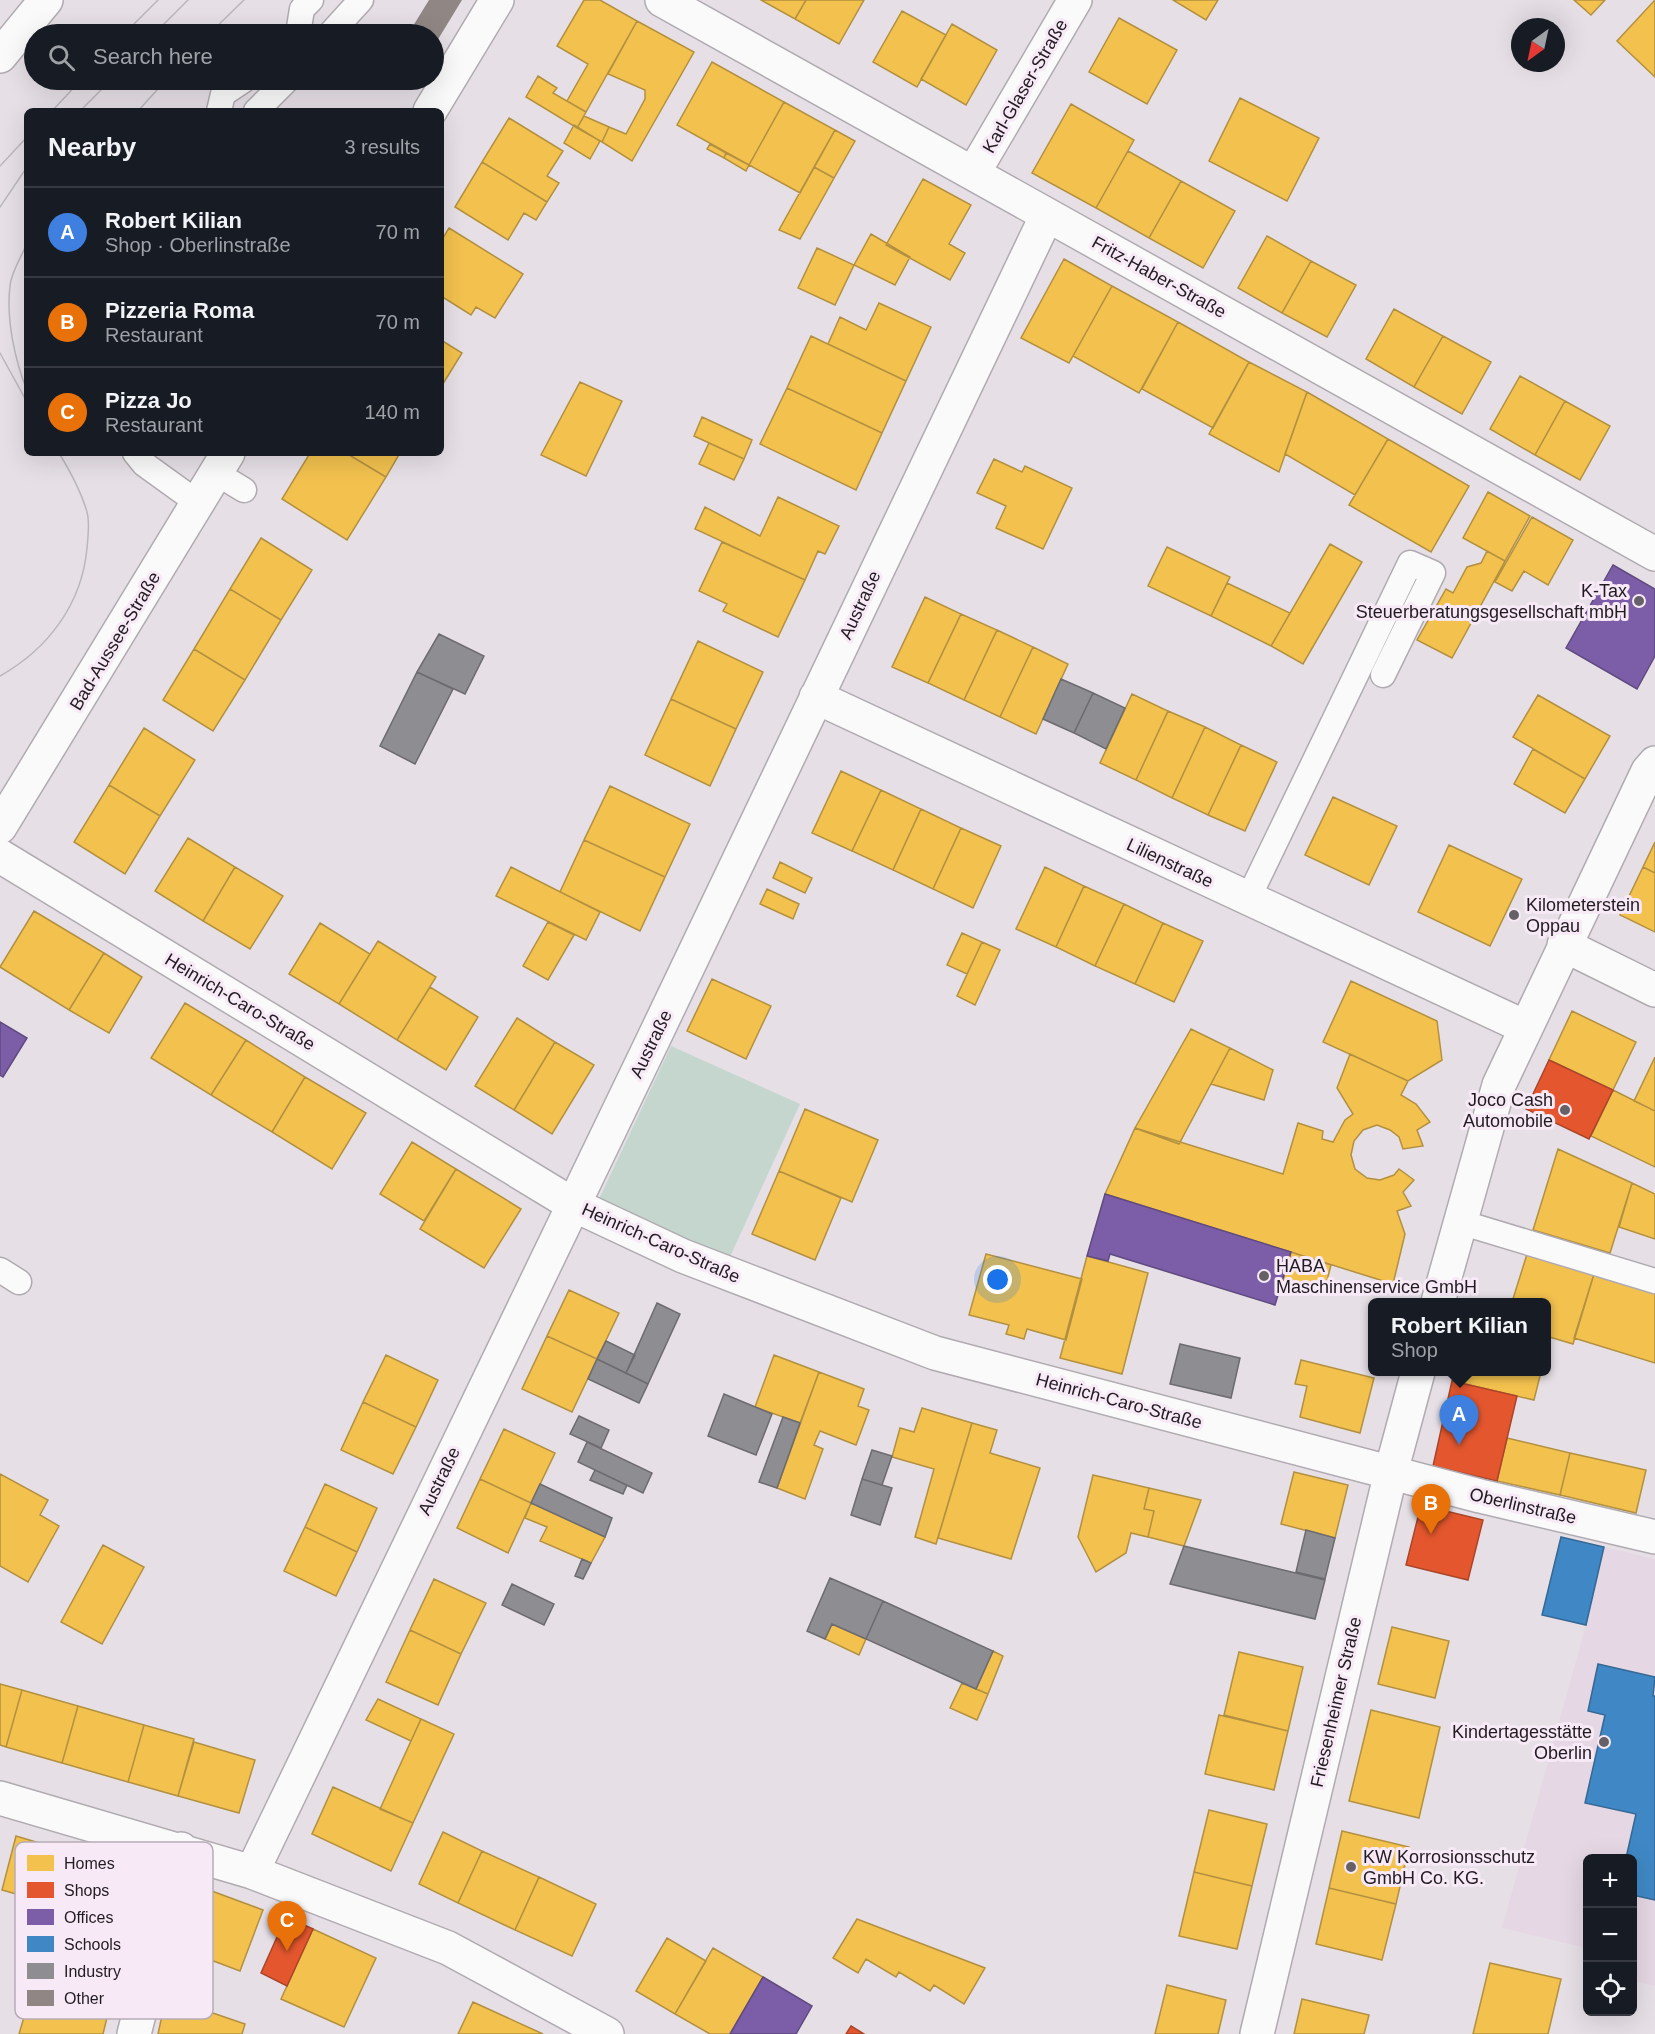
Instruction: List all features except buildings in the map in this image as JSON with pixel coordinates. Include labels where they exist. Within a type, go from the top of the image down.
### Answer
[{"type":"main road","points":[[26,24],[46,0]]},
{"type":"main road","points":[[444,88],[497,0]]},
{"type":"main road","name":"Fritz-Haber-Straße","points":[[662,0],[974,172],[1655,554]]},
{"type":"main road","name":"Karl-Glaser-Straße","points":[[974,172],[1075,0]]},
{"type":"main road","points":[[0,56],[24,27]]},
{"type":"main road","points":[[432,108],[443,90]]},
{"type":"main road","name":"Austraße","points":[[252,1872],[1047,214]]},
{"type":"main road","name":"Bad-Aussee-Straße","points":[[0,827],[222,463]]},
{"type":"main road","name":"Lilienstraße","points":[[816,697],[1525,1027]]},
{"type":"main road","points":[[1439,1298],[1499,1085],[1648,771],[1655,763]]},
{"type":"main road","name":"Heinrich-Caro-Straße","points":[[0,856],[572,1204],[682,1256],[935,1353],[1391,1472]]},
{"type":"main road","points":[[1564,945],[1655,990]]},
{"type":"main road","name":"Friesenheimer Straße","points":[[1257,2034],[1391,1472],[1417,1376]]},
{"type":"main road","name":"Oberlinstraße","points":[[1391,1472],[1655,1537]]},
{"type":"main road","points":[[0,1798],[156,1842]]},
{"type":"main road","points":[[213,1859],[252,1872],[448,1948],[607,2034]]},
{"type":"main road","points":[[134,2034],[138,2019]]},
{"type":"lane","points":[[300,24],[302,9],[311,0]]},
{"type":"lane","points":[[338,24],[361,0]]},
{"type":"lane","points":[[220,108],[223,94],[229,90]]},
{"type":"lane","points":[[259,108],[276,90]]},
{"type":"lane","points":[[137,456],[144,464],[198,503]]},
{"type":"lane","points":[[222,463],[244,490]]},
{"type":"lane","points":[[1248,899],[1410,563],[1433,573],[1383,675]]},
{"type":"lane","points":[[1460,1222],[1655,1281]]},
{"type":"shaded area","points":[[671,1046],[800,1104],[729,1259],[598,1201]]},
{"type":"shaded area","name":"Kindertagesstätte Oberlin","points":[[1604,1547],[1655,1559],[1655,1986],[1637,1982],[1637,1854],[1583,1854],[1583,1947],[1502,1928],[1586,1625]]},
{"type":"tram line","points":[[134,24],[158,0]]},
{"type":"tram line","points":[[164,24],[188,0]]},
{"type":"tram line","points":[[219,24],[244,0]]},
{"type":"tram line","points":[[55,108],[72,90]]},
{"type":"tram line","points":[[83,108],[101,90]]},
{"type":"tram line","points":[[141,108],[157,90]]},
{"type":"tram line","points":[[0,166],[24,140]]},
{"type":"tram line","points":[[0,207],[24,171]]},
{"type":"tram line","points":[[24,249],[12,275],[9,299],[12,340],[24,382]]},
{"type":"tram line","points":[[0,353],[24,397]]},
{"type":"tram line","points":[[0,676],[33,652],[60,623],[78,588],[84,568],[88,530],[87,512],[75,481],[61,456]]},
{"type":"place","name":"K-Tax Steuerberatungsgesellschaft mbH","points":[[1639,601]]},
{"type":"place","name":"Kilometerstein Oppau","points":[[1514,915]]},
{"type":"place","name":"Joco Cash Automobile","points":[[1565,1110]]},
{"type":"place","name":"HABA Maschinenservice GmbH","points":[[1264,1276]]},
{"type":"place","name":"Robert Kilian","points":[[1459,1445]]},
{"type":"place","name":"Pizzeria Roma","points":[[1431,1534]]},
{"type":"place","name":"Kindertagesstätte Oberlin","points":[[1604,1742]]},
{"type":"place","name":"KW Korrosionsschutz GmbH Co. KG.","points":[[1351,1867]]},
{"type":"place","name":"Pizza Jo","points":[[287,1951]]}]
